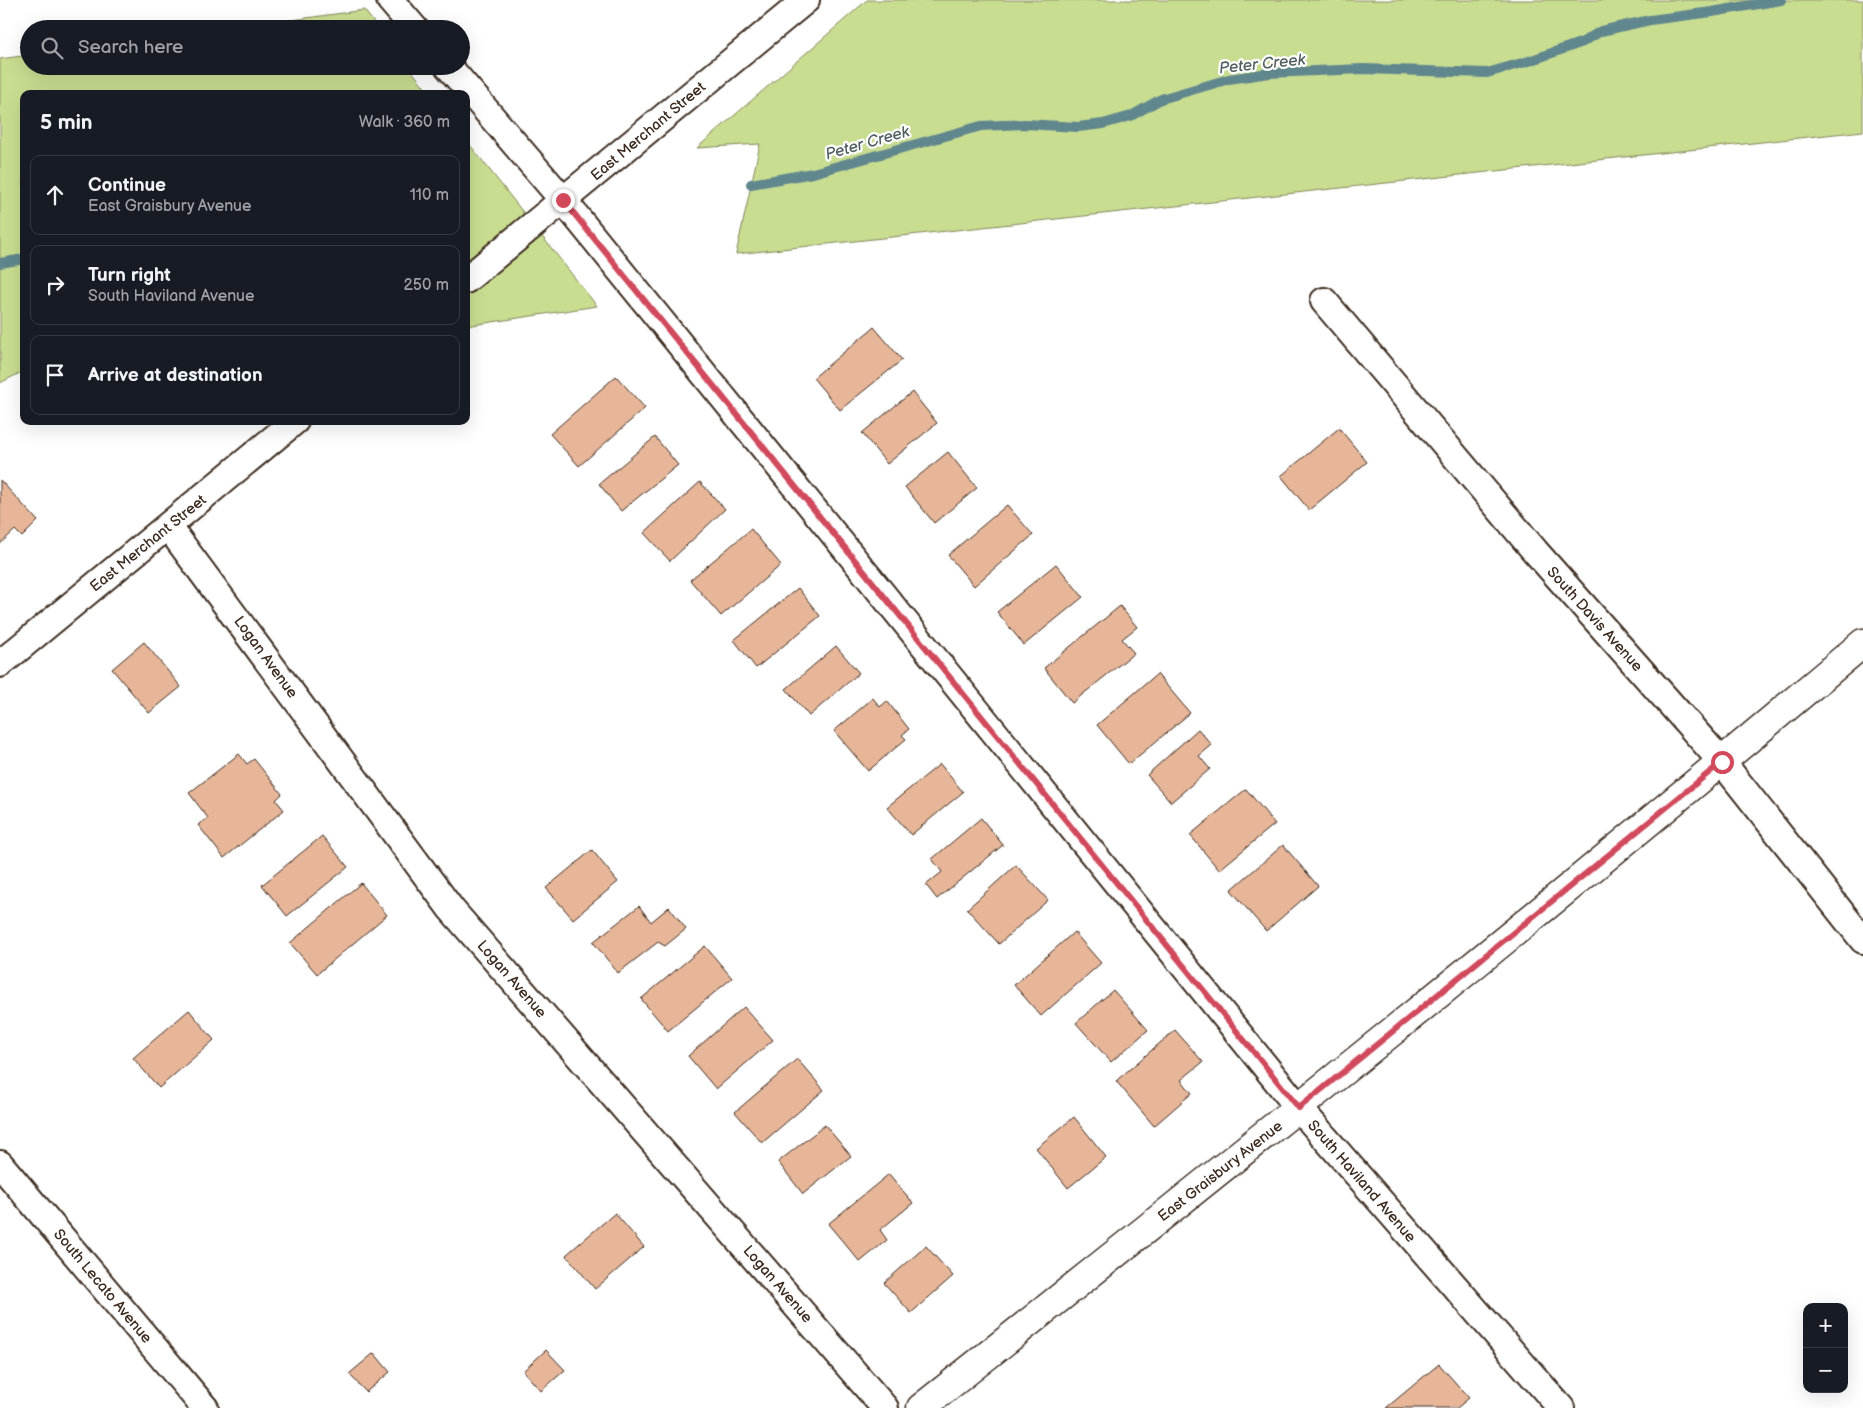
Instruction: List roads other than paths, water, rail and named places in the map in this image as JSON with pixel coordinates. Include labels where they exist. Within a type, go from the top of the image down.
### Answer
[{"type":"street","points":[[390,0],[407,20]]},
{"type":"street","name":"East Merchant Street","points":[[470,277],[806,0]]},
{"type":"street","name":"South Haviland Avenue","points":[[456,75],[469,90]]},
{"type":"street","name":"South Haviland Avenue","points":[[470,92],[563,200],[1299,1108],[1561,1408]]},
{"type":"street","name":"South Davis Avenue","points":[[1324,301],[1535,551],[1722,762],[1863,940]]},
{"type":"street","name":"East Merchant Street","points":[[0,664],[290,425]]},
{"type":"street","name":"Logan Avenue","points":[[168,526],[451,909],[885,1408]]},
{"type":"street","name":"East Graisbury Avenue","points":[[921,1408],[1299,1108],[1722,762],[1863,643]]},
{"type":"street","name":"South Lecato Avenue","points":[[0,1164],[205,1408]]},
{"type":"waterway","name":"Peter Creek","points":[[751,184],[813,173],[981,126],[1025,124],[1078,127],[1103,124],[1131,116],[1161,99],[1229,79],[1269,73],[1363,69],[1487,73],[1583,42],[1601,31],[1650,20],[1781,0]]},
{"type":"waterway","name":"Peter Creek","points":[[0,263],[20,260]]}]
